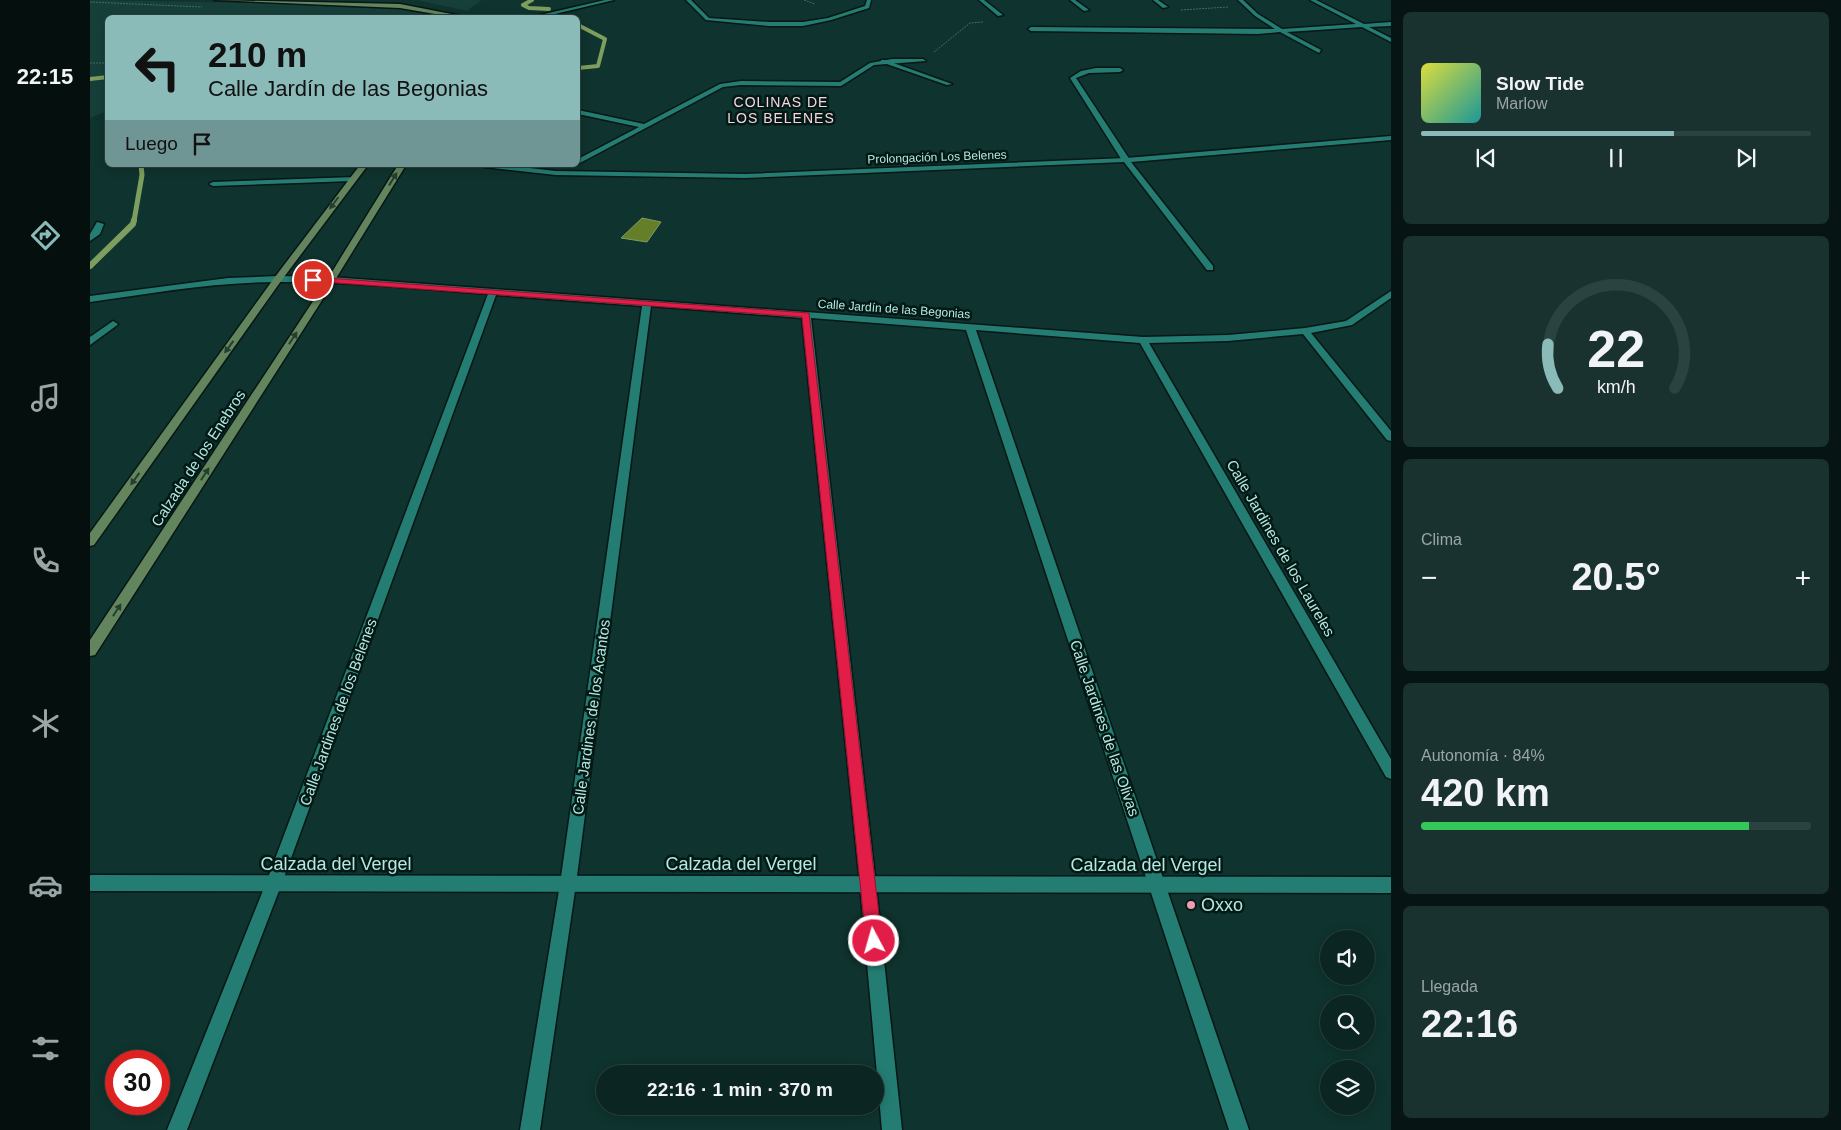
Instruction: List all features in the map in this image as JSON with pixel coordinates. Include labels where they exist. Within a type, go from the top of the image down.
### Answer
[{"type":"main road","points":[[216,0],[400,6],[452,15]]},
{"type":"main road","points":[[90,542],[278,279],[362,167]]},
{"type":"main road","name":"Calzada de los Enebros","points":[[90,651],[331,280],[401,167]]},
{"type":"street","points":[[543,15],[612,0]]},
{"type":"street","points":[[688,0],[708,19],[769,24],[803,24],[829,20],[867,7],[869,0]]},
{"type":"street","points":[[981,0],[1000,15]]},
{"type":"street","points":[[1072,0],[1086,10]]},
{"type":"street","points":[[1155,0],[1165,7]]},
{"type":"street","points":[[1240,0],[1246,6],[1319,52]]},
{"type":"street","points":[[1312,0],[1391,40]]},
{"type":"street","points":[[1032,29],[1284,31],[1391,24]]},
{"type":"street","points":[[580,161],[722,86],[741,83],[841,84],[872,64],[883,61],[923,61]]},
{"type":"street","points":[[883,61],[949,84]]},
{"type":"street","points":[[1120,70],[1091,71],[1075,75],[1073,78],[1126,160],[1210,268]]},
{"type":"street","points":[[580,112],[644,126]]},
{"type":"street","name":"Prolongación Los Belenes","points":[[502,167],[556,173],[745,176],[1126,160],[1391,138]]},
{"type":"street","points":[[556,173],[568,167]]},
{"type":"street","points":[[213,184],[352,179]]},
{"type":"street","points":[[90,239],[100,224]]},
{"type":"street","name":"Calle Jardín de las Begonias","points":[[90,299],[228,281],[278,279],[331,280],[1143,340],[1228,338],[1305,331],[1349,323],[1391,294]]},
{"type":"street","name":"Calle Jardines de los Belenes","points":[[177,1130],[274,883],[493,292]]},
{"type":"street","name":"Calle Jardines de los Acantos","points":[[530,1130],[568,884],[647,304]]},
{"type":"street","points":[[806,315],[868,884],[892,1130]]},
{"type":"street","points":[[90,342],[113,324]]},
{"type":"street","name":"Calle Jardines de las Olivas","points":[[970,327],[1239,1130]]},
{"type":"street","points":[[1305,331],[1391,438]]},
{"type":"street","name":"Calle Jardines de los Laureles","points":[[1143,340],[1391,773]]},
{"type":"street","name":"Calzada del Vergel","points":[[90,883],[1391,886]]},
{"type":"path","points":[[90,63],[105,63]]},
{"type":"shaded area","points":[[90,0],[377,5],[449,15],[105,15],[105,112],[90,118]]},
{"type":"shaded area","points":[[417,0],[482,0],[467,11]]},
{"type":"shaded area","points":[[642,218],[661,222],[647,242],[621,238]]},
{"type":"waterway","points":[[532,0],[523,5],[529,8],[549,9]]},
{"type":"waterway","points":[[580,26],[605,39],[598,66],[580,68]]},
{"type":"waterway","points":[[90,79],[105,77]]},
{"type":"waterway","points":[[134,221],[142,175],[141,167]]},
{"type":"waterway","points":[[90,266],[133,224],[134,220]]},
{"type":"place","name":"Oxxo","points":[[1191,905]]},
{"type":"district","name":"COLINAS DE LOS BELENES","points":[[781,110]]},
{"type":"route","points":[[313,280],[806,315],[874,941]]}]
